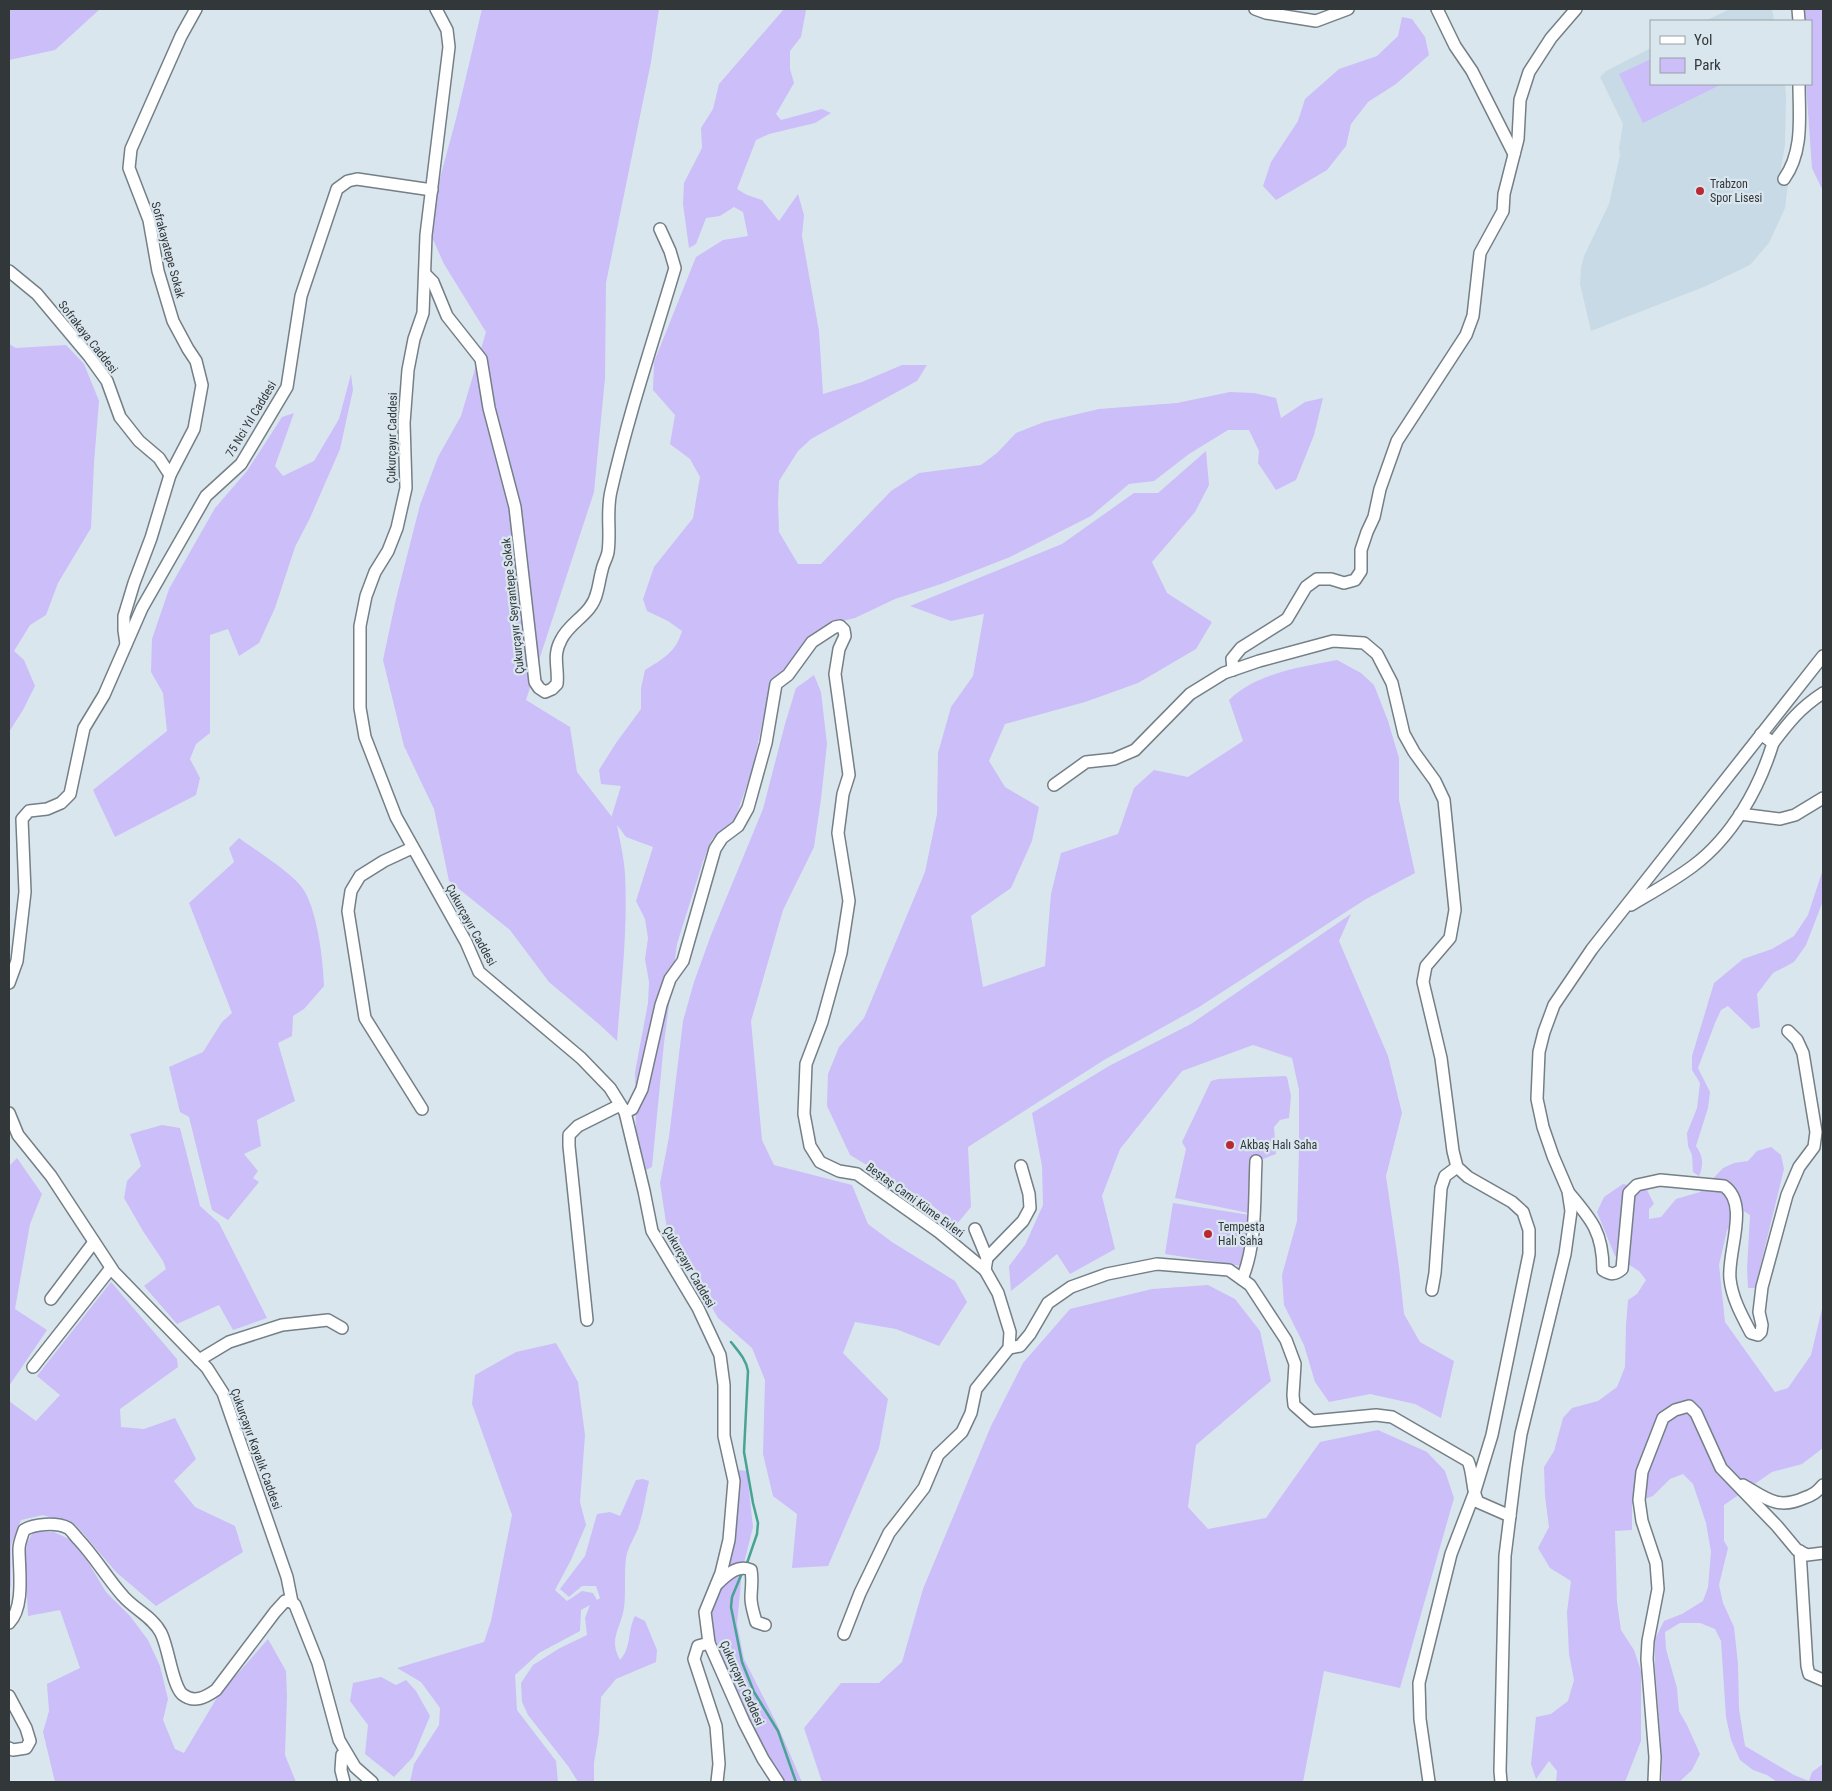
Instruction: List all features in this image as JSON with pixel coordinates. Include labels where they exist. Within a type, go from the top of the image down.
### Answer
[{"type":"street","name":"Sofrakayatepe Sokak","points":[[126,644],[124,616],[170,475],[194,429],[202,385],[196,361],[173,321],[158,271],[149,220],[129,168],[131,149],[180,36],[196,9]]},
{"type":"street","name":"Çukurçayır Caddesi","points":[[436,9],[446,30],[449,47],[426,235],[426,275],[423,313],[414,339],[408,370],[404,423],[406,488],[397,528],[388,551],[372,580],[366,596],[360,626],[360,708],[365,737],[396,817],[466,942],[479,972],[581,1058],[610,1088],[623,1108],[652,1231],[698,1308],[720,1355],[724,1385],[724,1436],[734,1481],[729,1540],[721,1573],[705,1612],[709,1643],[762,1759],[778,1782]]},
{"type":"street","points":[[1255,9],[1266,13],[1316,21],[1348,9]]},
{"type":"street","points":[[1438,9],[1455,46],[1472,71],[1514,154]]},
{"type":"street","points":[[1233,670],[1232,659],[1236,653],[1286,619],[1306,587],[1317,579],[1331,579],[1344,583],[1356,580],[1362,571],[1361,550],[1374,517],[1380,489],[1397,441],[1466,334],[1472,316],[1480,254],[1503,211],[1504,194],[1518,139],[1520,100],[1529,72],[1551,38],[1576,9]]},
{"type":"street","points":[[1784,179],[1795,162],[1797,150],[1800,131],[1799,85]]},
{"type":"street","name":"75 Nci Yıl Caddesi","points":[[126,644],[142,608],[206,496],[241,464],[287,387],[301,296],[337,189],[348,181],[357,178],[432,190]]},
{"type":"street","name":"Çukurçayır Seyrantepe Sokak","points":[[426,275],[433,282],[447,316],[481,359],[489,408],[515,507],[535,682],[538,688],[544,692],[558,684],[556,655],[561,639],[589,611],[597,594],[602,568],[608,554],[610,493],[634,401],[675,268],[660,229]]},
{"type":"street","name":"Sofrakaya Caddesi","points":[[9,271],[37,294],[89,356],[107,381],[120,418],[139,441],[159,458],[170,475]]},
{"type":"street","name":"Beştaş Cami Küme Evleri","points":[[623,1108],[632,1109],[642,1088],[661,1005],[670,980],[683,961],[715,849],[722,838],[738,826],[748,808],[766,743],[776,684],[788,675],[812,642],[834,627],[840,626],[844,630],[845,636],[840,648],[835,674],[849,775],[843,794],[838,833],[849,901],[841,953],[822,1022],[806,1064],[804,1114],[810,1146],[820,1162],[839,1171],[857,1174],[939,1232],[985,1270],[998,1292],[1010,1332],[1009,1348]]},
{"type":"street","points":[[1054,784],[1086,762],[1114,759],[1135,750],[1190,694],[1224,673],[1333,641],[1341,641],[1364,643],[1377,654],[1392,683],[1404,734],[1414,752],[1435,781],[1444,800],[1455,910],[1450,938],[1426,966],[1423,982],[1441,1058],[1453,1151],[1457,1168],[1468,1177],[1512,1202],[1523,1212],[1529,1230],[1529,1254],[1492,1434],[1474,1494],[1451,1554],[1420,1683],[1420,1719],[1429,1782]]},
{"type":"street","points":[[9,983],[17,961],[25,892],[22,819],[29,811],[47,809],[61,803],[70,794],[84,728],[104,695],[126,644]]},
{"type":"street","points":[[1788,1031],[1797,1040],[1803,1053],[1816,1132],[1814,1147],[1799,1167],[1786,1195],[1762,1287],[1759,1312],[1762,1325],[1761,1332],[1758,1335],[1751,1333],[1736,1301],[1730,1278],[1737,1210],[1732,1192],[1724,1186],[1660,1180],[1637,1185],[1629,1193],[1622,1269],[1616,1274],[1611,1275],[1603,1270],[1602,1247],[1594,1226],[1588,1215],[1568,1191],[1552,1156],[1537,1099],[1538,1052],[1554,1005],[1592,949],[1823,656]]},
{"type":"street","points":[[1623,910],[1693,866],[1713,847],[1740,814],[1754,791],[1766,765],[1773,743],[1806,704],[1823,693]]},
{"type":"street","points":[[1761,734],[1773,743]]},
{"type":"street","points":[[1740,814],[1780,819],[1795,815],[1823,798]]},
{"type":"street","points":[[412,848],[384,861],[360,876],[351,891],[348,911],[365,1018],[422,1110]]},
{"type":"street","points":[[587,1320],[569,1135],[578,1126],[623,1108]]},
{"type":"street","name":"Çukurçayır Kayalık Caddesi","points":[[10,1119],[18,1135],[51,1176],[111,1268],[207,1368],[226,1402],[287,1577],[292,1602],[295,1605],[318,1663],[339,1740],[355,1767],[372,1782]]},
{"type":"street","points":[[1242,1279],[1252,1246],[1256,1161]]},
{"type":"street","points":[[987,1258],[1023,1221],[1030,1208],[1029,1194],[1021,1166]]},
{"type":"street","points":[[1432,1290],[1442,1188],[1445,1176],[1457,1168]]},
{"type":"street","points":[[1501,1782],[1505,1556],[1521,1434],[1565,1254],[1571,1211],[1568,1191]]},
{"type":"street","points":[[975,1229],[987,1258],[985,1270]]},
{"type":"street","points":[[51,1299],[94,1242]]},
{"type":"street","points":[[844,1634],[860,1593],[889,1533],[924,1488],[938,1455],[962,1432],[971,1413],[976,1389],[1009,1348],[1020,1346],[1030,1334],[1048,1303],[1071,1287],[1107,1274],[1156,1264],[1229,1270],[1250,1285],[1286,1340],[1295,1364],[1294,1405],[1312,1422],[1392,1416],[1468,1461],[1472,1471],[1474,1494],[1478,1502],[1510,1516]]},
{"type":"street","points":[[33,1367],[111,1268]]},
{"type":"street","points":[[200,1360],[229,1342],[282,1325],[328,1320],[342,1328]]},
{"type":"street","points":[[1654,1782],[1655,1757],[1647,1659],[1648,1641],[1658,1588],[1656,1563],[1642,1521],[1639,1500],[1642,1472],[1663,1418],[1675,1410],[1689,1406],[1696,1413],[1721,1468],[1777,1526],[1796,1550],[1807,1555],[1823,1552]]},
{"type":"street","points":[[1730,1478],[1772,1502],[1791,1504],[1817,1493],[1823,1485]]},
{"type":"street","points":[[9,1623],[18,1605],[20,1579],[19,1547],[24,1530],[32,1525],[48,1524],[68,1528],[91,1552],[124,1597],[141,1611],[160,1632],[170,1655],[177,1686],[183,1695],[193,1699],[205,1698],[216,1690],[274,1612],[284,1601],[292,1602]]},
{"type":"street","points":[[1800,1551],[1807,1666],[1809,1674],[1823,1680]]},
{"type":"street","points":[[716,1585],[737,1568],[751,1570],[753,1582],[751,1592],[752,1610],[756,1622],[765,1625]]},
{"type":"street","points":[[709,1643],[698,1646],[694,1659],[716,1726],[719,1764],[717,1782]]},
{"type":"street","points":[[9,1696],[26,1728],[30,1741],[26,1748],[13,1750],[9,1748]]},
{"type":"street","points":[[344,1782],[341,1770],[342,1755],[346,1754]]},
{"type":"shaded area","points":[[1730,9],[1772,9],[1774,20],[1707,20]]},
{"type":"shaded area","name":"Trabzon Spor Lisesi","points":[[1650,49],[1650,85],[1785,85],[1785,145],[1780,174],[1788,184],[1785,208],[1769,243],[1750,265],[1706,286],[1591,331],[1580,284],[1581,268],[1584,256],[1609,204],[1620,155],[1619,148],[1623,124],[1600,77],[1606,71]]},
{"type":"green space","points":[[9,9],[100,9],[55,50],[9,60]]},
{"type":"green space","points":[[482,9],[659,9],[651,62],[606,283],[605,378],[594,492],[526,700],[570,727],[577,772],[612,817],[621,786],[601,784],[599,770],[641,709],[641,688],[645,670],[672,650],[682,631],[668,621],[647,611],[643,599],[654,567],[693,518],[700,477],[690,459],[670,444],[675,415],[653,390],[654,362],[696,257],[723,240],[748,236],[743,212],[734,207],[720,216],[706,218],[696,244],[689,248],[683,204],[684,183],[702,148],[701,128],[713,109],[719,84],[784,9],[810,9],[806,10],[801,37],[790,51],[790,69],[794,83],[776,114],[781,120],[822,109],[831,113],[815,123],[769,134],[756,140],[737,189],[762,200],[779,221],[798,194],[804,215],[802,236],[819,331],[823,394],[862,382],[902,365],[927,365],[917,381],[811,439],[798,451],[779,481],[778,503],[779,532],[798,564],[821,564],[891,491],[919,473],[981,465],[997,453],[1016,433],[1044,422],[1099,409],[1177,403],[1230,392],[1254,393],[1276,398],[1281,418],[1305,402],[1323,398],[1314,435],[1296,480],[1276,490],[1258,463],[1259,451],[1249,430],[1228,430],[1189,454],[1154,481],[1129,484],[1091,516],[1010,557],[941,584],[895,599],[855,618],[830,624],[802,645],[781,673],[771,681],[752,771],[735,819],[712,839],[703,861],[677,944],[664,1043],[652,1167],[646,1170],[636,1141],[635,1072],[648,1003],[649,982],[645,959],[648,938],[645,919],[636,901],[653,847],[626,837],[617,825],[624,862],[626,916],[617,1041],[549,982],[510,930],[449,881],[434,809],[404,746],[383,660],[396,599],[420,505],[438,457],[461,416],[486,332],[444,264],[427,226],[456,119]]},
{"type":"green space","points":[[1804,9],[1823,9],[1823,191],[1812,168],[1806,85],[1812,85],[1812,20],[1805,20]]},
{"type":"green space","points":[[1402,17],[1412,19],[1425,37],[1429,55],[1396,84],[1368,102],[1351,124],[1346,146],[1327,170],[1276,200],[1263,186],[1271,162],[1298,121],[1305,99],[1339,69],[1377,56],[1398,36]]},
{"type":"green space","points":[[1650,59],[1650,85],[1720,85],[1643,123],[1619,74]]},
{"type":"green space","points":[[9,344],[16,348],[66,345],[84,364],[99,401],[91,528],[58,583],[46,615],[30,625],[14,651],[24,660],[35,686],[9,732]]},
{"type":"green space","points":[[351,374],[353,390],[340,449],[310,518],[295,547],[275,608],[259,643],[239,656],[228,629],[210,635],[210,733],[196,744],[190,759],[200,778],[196,795],[115,837],[93,790],[167,731],[163,693],[151,672],[152,639],[169,589],[215,508],[247,471],[282,417],[294,413],[275,466],[283,476],[314,461],[339,419]]},
{"type":"green space","points":[[1206,451],[1209,485],[1195,512],[1152,562],[1167,593],[1212,622],[1196,649],[1138,683],[1085,702],[1005,724],[989,761],[1005,787],[1039,807],[1032,841],[1011,888],[971,916],[983,987],[1045,966],[1051,894],[1061,853],[1118,834],[1134,788],[1154,770],[1188,777],[1243,741],[1229,700],[1252,683],[1280,672],[1337,660],[1361,673],[1374,685],[1388,721],[1399,758],[1399,800],[1415,873],[1366,899],[1199,1007],[1104,1060],[968,1147],[971,1207],[956,1225],[927,1201],[850,1155],[827,1106],[828,1074],[839,1047],[864,1018],[925,872],[937,814],[938,753],[951,707],[973,676],[984,614],[951,621],[910,606],[1062,544],[1134,493],[1158,493]]},
{"type":"green space","points":[[814,675],[821,692],[827,744],[814,847],[783,910],[751,1021],[762,1140],[774,1165],[852,1185],[868,1224],[892,1242],[955,1281],[967,1302],[939,1346],[896,1329],[855,1322],[843,1353],[888,1399],[879,1448],[828,1566],[792,1568],[797,1514],[773,1496],[763,1454],[765,1380],[752,1348],[718,1318],[667,1229],[660,1183],[669,1137],[683,1021],[694,982],[711,935],[763,809],[796,688]]},
{"type":"green space","points":[[239,838],[293,878],[305,892],[310,902],[316,925],[321,951],[324,986],[304,1009],[293,1016],[292,1036],[278,1043],[295,1101],[257,1120],[261,1146],[244,1154],[258,1171],[253,1178],[259,1182],[228,1220],[212,1210],[189,1117],[180,1112],[169,1067],[203,1052],[222,1022],[232,1013],[189,903],[234,862],[229,848]]},
{"type":"green space","points":[[1823,869],[1823,901],[1806,945],[1794,962],[1773,973],[1757,994],[1760,1027],[1752,1029],[1728,1006],[1721,1010],[1715,1023],[1698,1068],[1710,1092],[1708,1108],[1696,1146],[1702,1160],[1699,1176],[1693,1172],[1692,1155],[1688,1146],[1687,1133],[1697,1108],[1700,1083],[1692,1070],[1692,1056],[1714,983],[1743,959],[1772,949],[1794,936],[1808,915]]},
{"type":"green space","points":[[1351,914],[1339,941],[1388,1056],[1402,1113],[1386,1176],[1404,1314],[1420,1342],[1454,1361],[1441,1418],[1415,1404],[1370,1394],[1329,1402],[1315,1382],[1304,1345],[1284,1305],[1282,1275],[1297,1221],[1299,1090],[1292,1058],[1253,1045],[1182,1071],[1120,1149],[1102,1196],[1115,1249],[1070,1274],[1057,1254],[1011,1291],[1009,1266],[1025,1245],[1043,1205],[1042,1166],[1032,1113],[1109,1066],[1191,1024]]},
{"type":"green space","name":"Akbaş Halı Saha","points":[[1287,1077],[1291,1096],[1289,1118],[1280,1120],[1274,1127],[1276,1154],[1254,1165],[1249,1213],[1175,1198],[1186,1149],[1182,1142],[1211,1081],[1218,1079]]},
{"type":"green space","points":[[162,1125],[180,1128],[200,1206],[219,1223],[267,1318],[233,1330],[219,1305],[177,1324],[144,1286],[166,1269],[124,1198],[127,1181],[141,1166],[130,1134]]},
{"type":"green space","points":[[1771,1147],[1781,1155],[1784,1169],[1755,1288],[1748,1288],[1747,1269],[1750,1215],[1742,1210],[1727,1230],[1719,1265],[1725,1322],[1775,1392],[1788,1388],[1811,1355],[1822,1309],[1823,1288],[1823,1448],[1802,1464],[1772,1472],[1724,1505],[1724,1541],[1728,1548],[1719,1585],[1723,1603],[1734,1627],[1738,1664],[1739,1709],[1745,1746],[1794,1775],[1809,1781],[1812,1772],[1823,1764],[1823,1782],[1777,1782],[1767,1775],[1753,1770],[1740,1760],[1731,1740],[1726,1717],[1721,1641],[1715,1629],[1700,1623],[1680,1623],[1665,1632],[1666,1649],[1677,1688],[1679,1711],[1700,1754],[1692,1770],[1679,1782],[1662,1782],[1655,1639],[1664,1621],[1682,1614],[1703,1601],[1708,1587],[1711,1552],[1706,1523],[1693,1484],[1683,1474],[1670,1479],[1653,1496],[1632,1504],[1632,1530],[1615,1531],[1617,1602],[1621,1630],[1634,1650],[1641,1671],[1641,1741],[1625,1782],[1556,1782],[1557,1771],[1549,1761],[1536,1779],[1531,1764],[1536,1717],[1551,1714],[1568,1701],[1574,1680],[1569,1654],[1567,1612],[1571,1581],[1550,1568],[1538,1548],[1549,1527],[1544,1467],[1554,1451],[1563,1418],[1572,1408],[1598,1401],[1617,1387],[1625,1367],[1628,1300],[1637,1294],[1646,1280],[1639,1271],[1615,1256],[1597,1212],[1604,1197],[1623,1184],[1647,1190],[1654,1204],[1649,1209],[1649,1219],[1661,1217],[1676,1199],[1700,1192],[1723,1168],[1734,1163],[1748,1161],[1757,1151]]},
{"type":"green space","points":[[17,1158],[42,1194],[30,1224],[15,1309],[47,1330],[9,1386],[9,1166]]},
{"type":"green space","name":"Tempesta Halı Saha","points":[[1173,1203],[1250,1215],[1242,1266],[1165,1254]]},
{"type":"green space","points":[[111,1282],[177,1359],[178,1367],[120,1409],[121,1427],[144,1429],[175,1418],[196,1459],[174,1481],[195,1507],[235,1526],[243,1552],[156,1606],[116,1572],[76,1525],[43,1515],[21,1520],[11,1545],[11,1585],[9,1595],[9,1401],[36,1421],[60,1395],[37,1376]]},
{"type":"green space","points":[[1208,1285],[1235,1299],[1260,1331],[1271,1381],[1196,1445],[1188,1507],[1208,1529],[1266,1518],[1320,1442],[1378,1430],[1427,1452],[1445,1471],[1454,1498],[1400,1688],[1324,1671],[1303,1782],[822,1782],[804,1728],[841,1683],[879,1683],[902,1662],[923,1589],[991,1426],[1023,1363],[1070,1309],[1152,1289]]},
{"type":"green space","points":[[556,1343],[578,1382],[585,1435],[580,1502],[586,1525],[571,1560],[555,1590],[567,1601],[582,1591],[593,1593],[597,1600],[600,1598],[596,1586],[582,1586],[569,1597],[560,1589],[585,1556],[597,1514],[610,1512],[620,1516],[636,1480],[643,1479],[649,1481],[639,1527],[626,1558],[624,1608],[616,1634],[615,1646],[620,1660],[626,1650],[635,1616],[645,1621],[657,1650],[656,1662],[616,1679],[601,1697],[599,1733],[594,1763],[594,1782],[578,1782],[568,1766],[528,1715],[522,1702],[521,1683],[533,1665],[560,1648],[587,1635],[585,1618],[590,1605],[581,1610],[580,1631],[539,1653],[515,1675],[517,1710],[556,1761],[558,1782],[410,1782],[414,1764],[439,1725],[440,1708],[421,1682],[397,1668],[484,1642],[491,1621],[512,1515],[472,1404],[475,1375],[516,1352]]},
{"type":"green space","points":[[739,1470],[747,1471],[753,1527],[742,1571],[737,1624],[744,1659],[777,1724],[802,1782],[783,1782],[752,1731],[712,1639],[711,1607],[737,1498]]},
{"type":"green space","points":[[33,1532],[54,1532],[71,1540],[88,1562],[106,1592],[130,1616],[148,1640],[160,1666],[168,1699],[163,1720],[175,1749],[184,1753],[218,1696],[268,1639],[286,1671],[285,1755],[296,1782],[55,1782],[43,1732],[49,1711],[47,1684],[80,1668],[60,1610],[28,1616],[25,1557],[27,1543]]},
{"type":"green space","points":[[381,1677],[396,1685],[406,1680],[416,1691],[430,1716],[413,1757],[394,1777],[365,1754],[368,1725],[350,1701],[353,1683]]},
{"type":"waterway","points":[[731,1342],[744,1359],[748,1371],[744,1452],[758,1523],[757,1534],[746,1566]]},
{"type":"waterway","points":[[742,1573],[732,1597],[731,1607],[742,1662],[754,1692],[778,1731],[796,1782]]},
{"type":"place","name":"Trabzon Spor Lisesi","points":[[1700,191]]},
{"type":"place","name":"Akbaş Halı Saha","points":[[1230,1145]]},
{"type":"place","name":"Tempesta Halı Saha","points":[[1208,1234]]}]
